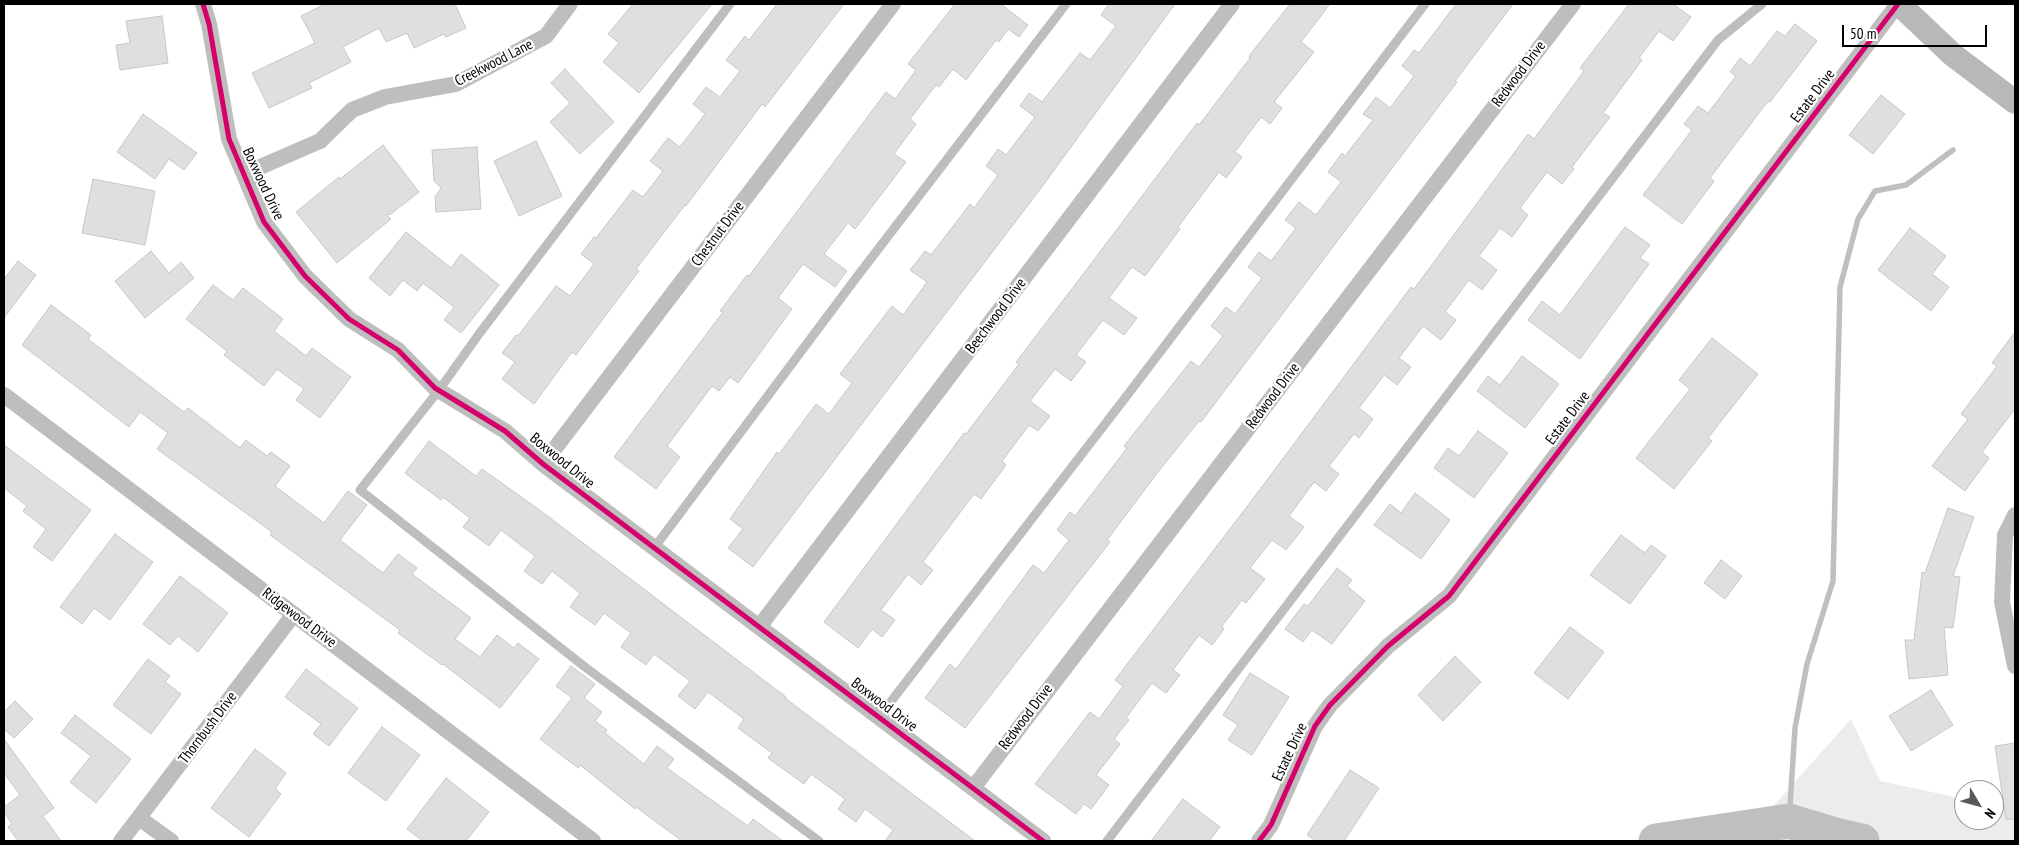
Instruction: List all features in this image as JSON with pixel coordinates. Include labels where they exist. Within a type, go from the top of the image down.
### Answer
[{"type":"main road","points":[[1899,4],[1953,56],[2015,102]]},
{"type":"street","name":"Boxwood Drive","points":[[203,4],[209,24],[229,139],[264,222],[305,276],[349,319],[398,350],[439,390],[505,431],[543,464],[1042,841]]},
{"type":"street","name":"Creekwood Lane","points":[[244,174],[320,141],[352,110],[385,97],[456,84],[546,36],[570,4]]},
{"type":"street","name":"Chestnut Drive","points":[[543,464],[893,4]]},
{"type":"street","name":"Beechwood Drive","points":[[759,627],[1232,4]]},
{"type":"street","name":"Redwood Drive","points":[[972,788],[1573,4]]},
{"type":"street","name":"Estate Drive","points":[[1259,841],[1271,824],[1315,726],[1330,704],[1388,646],[1448,596],[1899,4]]},
{"type":"street","name":"Ridgewood Drive","points":[[4,395],[594,841]]},
{"type":"street","points":[[2015,514],[2005,536],[2002,602],[2015,666]]},
{"type":"street","name":"Thornbush Drive","points":[[121,841],[294,614]]},
{"type":"street","points":[[139,818],[171,841]]},
{"type":"lane","points":[[730,4],[479,334],[439,390],[360,490],[585,667],[819,841]]},
{"type":"lane","points":[[654,548],[856,278],[1066,4]]},
{"type":"lane","points":[[879,717],[1425,4]]},
{"type":"lane","points":[[1107,841],[1718,40],[1762,4]]},
{"type":"shaded area","points":[[1851,719],[1880,781],[1954,797],[1954,830],[2004,830],[2004,807],[2015,810],[2015,841],[1742,841]]},
{"type":"building","points":[[325,4],[455,4],[466,28],[446,37],[444,34],[414,48],[407,33],[386,42],[379,28],[343,47],[351,62],[309,83],[312,88],[269,108],[252,73],[315,43],[301,16]]},
{"type":"building","points":[[633,4],[712,4],[639,93],[603,62],[619,43],[608,34]]},
{"type":"building","points":[[777,4],[844,4],[765,107],[762,104],[686,206],[636,269],[639,271],[576,355],[572,352],[534,404],[502,379],[515,362],[502,353],[516,335],[518,336],[556,286],[570,296],[594,264],[581,254],[594,237],[596,238],[633,190],[643,197],[663,171],[650,161],[668,138],[680,147],[705,114],[693,104],[706,87],[720,97],[740,71],[726,60],[745,36],[749,40]]},
{"type":"building","points":[[955,4],[1001,4],[1028,25],[1019,37],[1008,29],[999,42],[996,40],[966,80],[953,69],[939,87],[936,85],[910,119],[916,124],[894,154],[906,162],[855,229],[848,223],[824,254],[847,271],[835,287],[803,264],[778,298],[792,309],[738,383],[730,377],[719,391],[712,386],[667,446],[680,457],[656,489],[614,457],[723,312],[720,311],[747,275],[749,276],[886,92],[895,99],[916,70],[908,64]]},
{"type":"building","points":[[1109,4],[1175,4],[1044,184],[753,567],[728,548],[743,529],[730,519],[777,452],[779,454],[816,404],[829,414],[852,383],[840,374],[892,306],[903,315],[927,282],[910,270],[925,251],[931,255],[970,204],[974,208],[998,175],[986,166],[998,149],[1006,155],[1035,117],[1020,106],[1029,93],[1042,102],[1080,53],[1090,60],[1116,26],[1101,15]]},
{"type":"building","points":[[1290,4],[1330,4],[1301,42],[1314,52],[1274,102],[1282,108],[1270,124],[1261,117],[1235,152],[1242,157],[1226,178],[1219,172],[1178,227],[1180,229],[1145,276],[1132,267],[1109,298],[1137,318],[1124,335],[1103,320],[1076,355],[1086,362],[1071,381],[1055,369],[1030,401],[1050,416],[1038,431],[1029,425],[1002,461],[1006,465],[981,499],[974,494],[923,562],[933,570],[921,585],[908,574],[881,610],[895,620],[882,637],[872,629],[858,648],[824,622],[964,433],[966,434],[1019,364],[1016,362],[1197,123],[1199,125],[1250,58],[1249,56]]},
{"type":"building","points":[[1456,4],[1513,4],[1455,81],[1457,82],[1201,422],[1199,421],[1158,472],[1107,540],[1110,542],[965,728],[925,698],[950,664],[956,669],[1033,565],[1044,573],[1069,540],[1057,530],[1070,512],[1075,516],[1127,448],[1124,446],[1191,361],[1199,367],[1223,336],[1211,326],[1226,307],[1235,314],[1262,278],[1248,267],[1259,252],[1271,261],[1296,228],[1285,220],[1299,202],[1316,215],[1341,182],[1328,172],[1342,153],[1345,156],[1373,120],[1363,114],[1376,97],[1390,108],[1414,76],[1402,66],[1414,50],[1419,53]]},
{"type":"building","points":[[1629,4],[1673,4],[1691,17],[1673,41],[1659,31],[1639,58],[1642,60],[1603,113],[1610,117],[1572,167],[1574,169],[1562,184],[1547,172],[1520,208],[1528,215],[1512,237],[1500,228],[1479,256],[1497,270],[1482,290],[1469,280],[1445,312],[1456,320],[1441,340],[1423,326],[1399,358],[1411,367],[1397,385],[1384,375],[1359,408],[1373,419],[1359,438],[1354,434],[1329,466],[1339,474],[1326,491],[1314,482],[1289,516],[1304,527],[1286,550],[1272,540],[1250,568],[1265,579],[1246,603],[1242,600],[1222,626],[1224,629],[1212,645],[1199,635],[1173,670],[1180,675],[1166,693],[1152,683],[1126,718],[1129,720],[1114,739],[1120,744],[1096,775],[1109,785],[1091,809],[1084,804],[1076,814],[1035,784],[1090,712],[1099,719],[1123,686],[1115,680],[1411,287],[1414,289],[1528,134],[1534,139],[1584,71],[1580,68]]},
{"type":"building","points":[[162,16],[168,63],[120,70],[116,45],[130,43],[126,21]]},
{"type":"building","points":[[1795,24],[1817,41],[1770,102],[1768,101],[1710,178],[1714,181],[1682,224],[1643,195],[1692,130],[1684,124],[1698,106],[1708,113],[1736,76],[1730,72],[1740,58],[1750,66],[1777,31],[1785,36]]},
{"type":"building","points":[[565,69],[614,122],[580,154],[550,122],[570,103],[551,83]]},
{"type":"building","points":[[1881,95],[1905,114],[1873,154],[1849,135]]},
{"type":"building","points":[[143,114],[197,153],[184,170],[169,159],[155,179],[117,152]]},
{"type":"building","points":[[536,141],[562,196],[519,216],[494,161]]},
{"type":"building","points":[[383,145],[419,192],[391,214],[386,215],[391,219],[337,263],[296,212]]},
{"type":"building","points":[[477,147],[481,209],[436,212],[435,197],[441,188],[434,181],[432,150]]},
{"type":"building","points":[[93,179],[155,191],[145,245],[82,233]]},
{"type":"building","points":[[1625,227],[1650,245],[1640,258],[1649,264],[1580,359],[1528,320],[1542,301],[1560,315]]},
{"type":"building","points":[[1910,228],[1946,256],[1932,274],[1949,287],[1931,311],[1878,270]]},
{"type":"building","points":[[406,232],[451,268],[461,254],[499,285],[461,333],[444,320],[454,307],[423,283],[417,291],[403,280],[390,296],[369,278]]},
{"type":"building","points":[[151,251],[169,273],[181,262],[194,278],[145,318],[115,281]]},
{"type":"building","points":[[18,261],[36,275],[4,318],[4,279]]},
{"type":"building","points":[[213,285],[233,300],[243,288],[283,319],[274,331],[306,356],[312,348],[351,377],[320,418],[296,400],[304,389],[277,369],[264,386],[224,355],[227,351],[186,319]]},
{"type":"building","points":[[51,305],[91,335],[88,339],[184,412],[188,408],[240,448],[246,440],[267,456],[271,452],[290,466],[275,486],[324,523],[348,491],[367,505],[340,540],[383,573],[398,554],[417,568],[412,574],[471,618],[455,639],[480,657],[497,635],[514,648],[518,643],[539,659],[500,708],[443,664],[398,633],[400,630],[270,535],[272,532],[157,449],[168,433],[140,412],[129,427],[22,345]]},
{"type":"building","points":[[2015,332],[2015,409],[1982,452],[1989,458],[1965,491],[1932,466],[1968,419],[1961,414],[1997,366],[1992,363]]},
{"type":"building","points":[[1712,338],[1758,374],[1708,438],[1712,441],[1674,489],[1636,458],[1690,389],[1679,380]]},
{"type":"building","points":[[1522,356],[1559,384],[1525,428],[1477,391],[1488,376],[1500,385]]},
{"type":"building","points":[[1478,431],[1508,453],[1474,498],[1434,468],[1448,448],[1459,456]]},
{"type":"building","points":[[429,441],[476,476],[482,469],[541,511],[975,841],[885,841],[893,830],[865,809],[856,822],[838,809],[845,799],[811,774],[804,784],[768,758],[772,753],[738,728],[744,719],[708,692],[695,709],[678,696],[690,681],[654,654],[646,665],[621,647],[631,633],[604,613],[595,625],[570,607],[580,593],[552,571],[542,584],[524,571],[535,556],[501,530],[489,546],[463,527],[470,518],[443,497],[441,500],[405,473]]},
{"type":"building","points":[[4,445],[91,510],[52,561],[33,547],[46,529],[23,511],[27,506],[4,488]]},
{"type":"building","points":[[1415,493],[1450,520],[1421,559],[1374,525],[1390,504],[1401,513]]},
{"type":"building","points":[[1948,508],[1974,517],[1953,576],[1960,577],[1953,628],[1944,627],[1948,675],[1909,679],[1905,640],[1914,640],[1922,572],[1925,573]]},
{"type":"building","points":[[115,534],[153,562],[110,620],[94,608],[82,624],[60,607]]},
{"type":"building","points":[[1621,535],[1645,553],[1651,545],[1666,556],[1630,604],[1590,575]]},
{"type":"building","points":[[1721,560],[1742,576],[1725,599],[1704,583]]},
{"type":"building","points":[[1337,568],[1352,580],[1347,586],[1365,601],[1332,644],[1312,630],[1303,642],[1285,629],[1304,604],[1308,606]]},
{"type":"building","points":[[180,576],[228,613],[198,652],[178,636],[170,645],[143,624]]},
{"type":"building","points":[[1570,627],[1604,652],[1568,699],[1534,673]]},
{"type":"building","points":[[1455,656],[1481,682],[1443,721],[1418,695]]},
{"type":"building","points":[[148,659],[170,676],[165,682],[181,694],[151,734],[113,705]]},
{"type":"building","points":[[571,666],[595,684],[584,698],[602,712],[595,721],[607,730],[605,733],[644,764],[657,746],[674,759],[667,768],[748,826],[753,819],[783,841],[682,841],[636,807],[635,809],[580,765],[578,768],[540,739],[572,698],[556,686]]},
{"type":"building","points":[[306,669],[358,708],[329,746],[313,734],[321,724],[285,697]]},
{"type":"building","points":[[1250,673],[1289,697],[1252,755],[1228,740],[1238,725],[1223,715]]},
{"type":"building","points":[[1931,690],[1953,725],[1911,751],[1889,716]]},
{"type":"building","points":[[15,701],[33,719],[14,738],[4,729],[4,712]]},
{"type":"building","points":[[75,715],[131,759],[96,803],[70,782],[91,756],[61,733]]},
{"type":"building","points":[[382,727],[420,755],[386,801],[348,773]]},
{"type":"building","points":[[4,739],[54,808],[43,816],[61,841],[18,841],[8,827],[12,824],[4,812],[4,807],[20,795],[4,773]]},
{"type":"building","points":[[2015,743],[2015,819],[2006,819],[2004,780],[2000,780],[1995,746]]},
{"type":"building","points":[[255,749],[286,773],[275,789],[281,794],[249,837],[211,808]]},
{"type":"building","points":[[1350,770],[1379,788],[1344,841],[1316,841],[1307,835]]},
{"type":"building","points":[[446,778],[489,812],[466,841],[423,841],[407,829]]},
{"type":"building","points":[[1183,799],[1220,827],[1209,841],[1151,841]]},
{"type":"waterway","points":[[1789,821],[1795,728],[1807,664],[1833,581],[1840,287],[1858,219],[1875,191],[1906,185],[1953,150]]},
{"type":"waterway","points":[[1656,841],[1789,821],[1862,841]]},
{"type":"cycle path","points":[[203,4],[209,24],[229,139],[264,222],[305,276],[349,319],[398,350],[435,388],[505,431],[543,464],[1043,841]]},
{"type":"cycle path","points":[[1259,841],[1271,825],[1315,726],[1330,705],[1388,646],[1449,596],[1898,4]]}]
